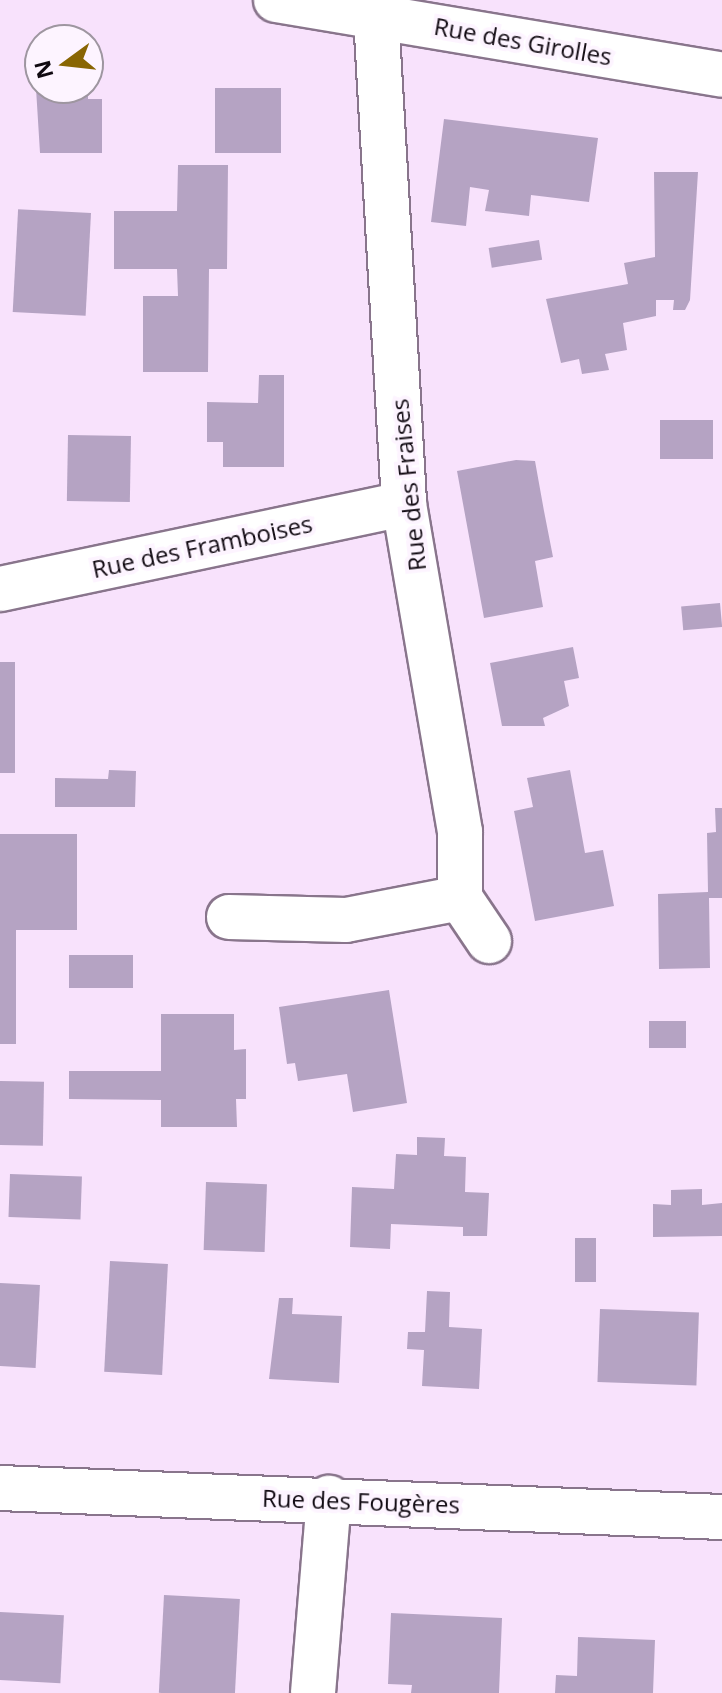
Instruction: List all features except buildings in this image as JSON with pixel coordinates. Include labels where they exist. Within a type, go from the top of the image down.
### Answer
[{"type":"street","name":"Rue des Girolles","points":[[276,0],[722,75]]},
{"type":"street","name":"Rue des Fraises","points":[[376,16],[404,504],[460,832],[460,898]]},
{"type":"street","name":"Rue des Framboises","points":[[0,589],[404,504]]},
{"type":"street","points":[[229,917],[346,920],[460,898],[489,941]]},
{"type":"street","name":"Rue des Fougères","points":[[0,1488],[329,1498],[722,1517]]},
{"type":"street","points":[[313,1693],[329,1498]]}]
